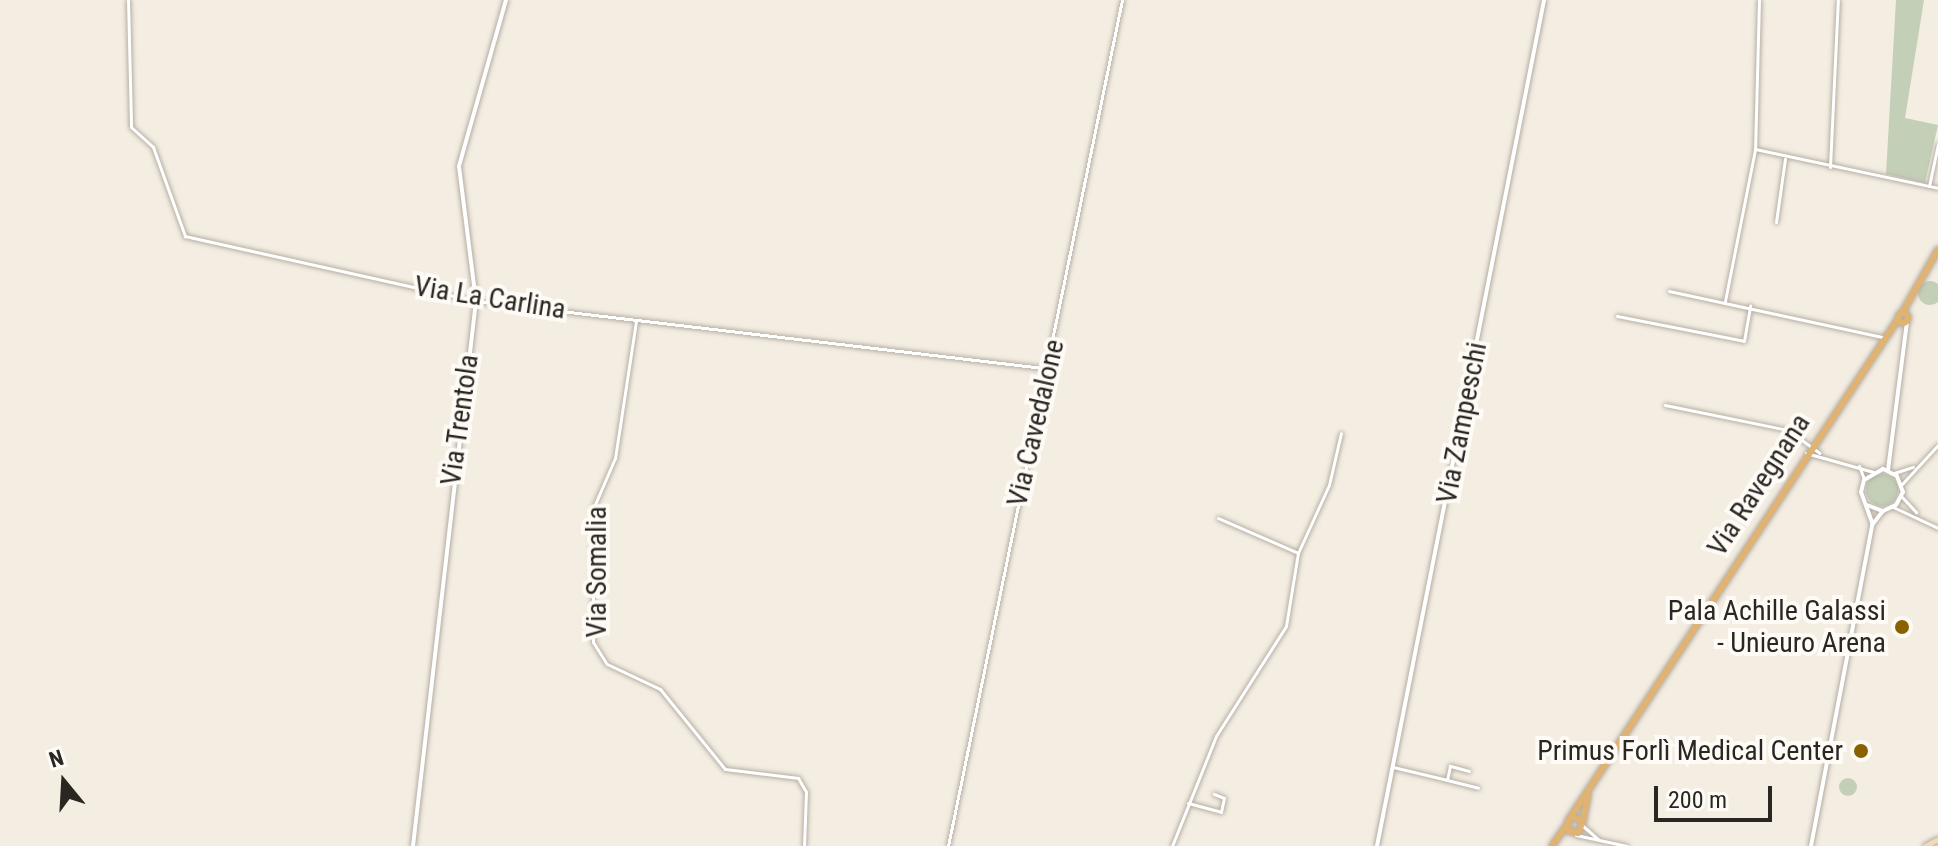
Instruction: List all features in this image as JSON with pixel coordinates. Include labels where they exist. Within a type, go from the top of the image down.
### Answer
[{"type":"main road","name":"Via Ravegnana","points":[[1571,831],[1572,817],[1882,337],[1901,320],[1938,250]]},
{"type":"main road","name":"Via Ravegnana","points":[[1583,824],[1588,792]]},
{"type":"main road","points":[[1552,846],[1557,838],[1583,824],[1572,817]]},
{"type":"main road","points":[[1925,846],[1938,839]]},
{"type":"street","name":"Via La Carlina","points":[[128,0],[131,127],[153,147],[185,236],[476,301],[1051,369]]},
{"type":"street","name":"Via Trentola","points":[[413,846],[476,301],[459,166],[506,0]]},
{"type":"street","name":"Via Cavedalone","points":[[948,846],[1051,369],[1122,0]]},
{"type":"street","name":"Via Zampeschi","points":[[1377,846],[1544,0]]},
{"type":"street","points":[[1725,301],[1755,149],[1759,0]]},
{"type":"street","points":[[1830,167],[1838,0]]},
{"type":"street","points":[[1929,186],[1938,144]]},
{"type":"street","points":[[1755,149],[1785,159],[1938,188]]},
{"type":"street","points":[[1776,222],[1785,159]]},
{"type":"street","points":[[1669,291],[1750,306],[1882,337]]},
{"type":"street","points":[[1617,316],[1744,341],[1750,306]]},
{"type":"street","name":"Via Somalia","points":[[636,320],[615,458],[593,509],[593,642],[607,664],[660,689],[725,769],[798,778],[806,792],[804,846]]},
{"type":"street","points":[[1888,470],[1885,456],[1909,332],[1901,320]]},
{"type":"street","points":[[1665,405],[1788,430],[1812,443],[1820,453]]},
{"type":"street","points":[[1172,846],[1216,736],[1273,655],[1298,553],[1329,485],[1341,433]]},
{"type":"street","points":[[1902,484],[1938,445]]},
{"type":"street","points":[[1806,453],[1820,453],[1874,471],[1894,473],[1902,484],[1902,496],[1893,507],[1883,511],[1872,525]]},
{"type":"street","points":[[1864,479],[1885,456]]},
{"type":"street","points":[[1894,473],[1923,461]]},
{"type":"street","points":[[1811,846],[1872,525],[1859,466]]},
{"type":"street","points":[[1902,496],[1938,528]]},
{"type":"street","points":[[1867,505],[1883,511]]},
{"type":"street","points":[[1893,507],[1925,519]]},
{"type":"street","points":[[1218,518],[1298,553]]},
{"type":"street","points":[[1447,780],[1450,766],[1469,771]]},
{"type":"street","points":[[1393,767],[1478,788]]},
{"type":"street","points":[[1188,803],[1221,812],[1224,798],[1214,794]]},
{"type":"street","points":[[1583,824],[1600,840]]},
{"type":"street","points":[[1571,831],[1627,846]]},
{"type":"street","points":[[1598,846],[1600,840]]},
{"type":"green space","points":[[1896,0],[1924,0],[1905,118],[1938,125],[1925,183],[1886,174]]},
{"type":"green space","points":[[1930,281],[1941,288],[1942,293],[1935,304],[1930,305],[1919,298],[1918,293],[1925,282]]},
{"type":"green space","points":[[1882,474],[1894,478],[1898,490],[1894,502],[1882,506],[1870,502],[1866,490],[1870,478]]},
{"type":"green space","points":[[1844,778],[1852,778],[1857,787],[1855,794],[1844,796],[1839,791],[1839,783]]},
{"type":"place","name":"Pala Achille Galassi - Unieuro Arena","points":[[1902,627]]},
{"type":"place","name":"Primus Forlì Medical Center","points":[[1861,751]]}]
